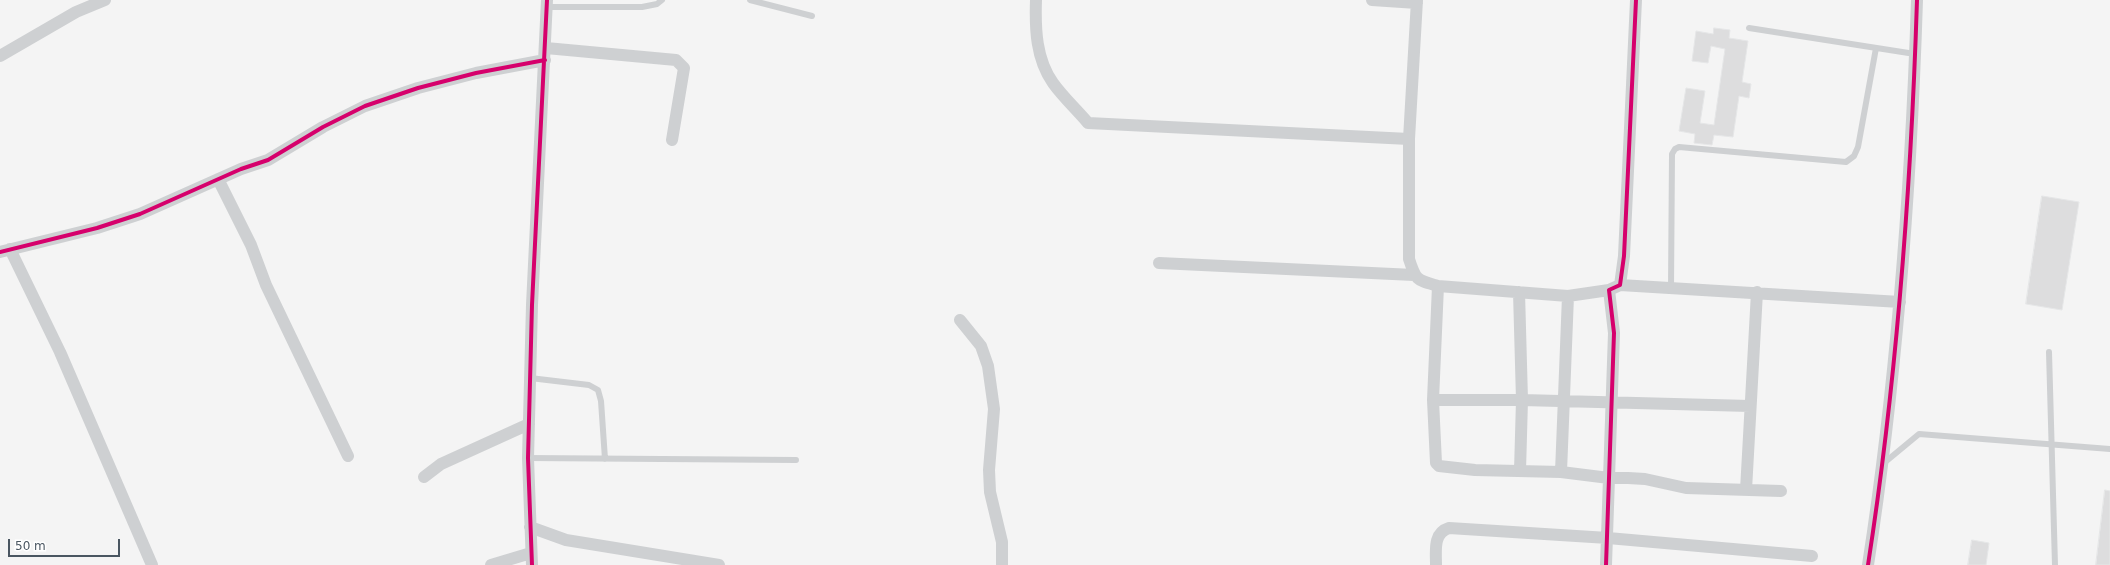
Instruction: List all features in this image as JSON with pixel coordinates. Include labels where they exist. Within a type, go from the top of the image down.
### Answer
[{"type":"street","points":[[0,56],[76,12],[105,0]]},
{"type":"street","points":[[1036,0],[1035,28],[1043,66],[1053,84],[1088,123],[1409,139]]},
{"type":"street","points":[[1372,0],[1417,1],[1409,139],[1409,259],[1414,275]]},
{"type":"street","points":[[1606,565],[1613,403],[1615,287],[1624,256],[1636,0]]},
{"type":"street","points":[[1868,565],[1884,463],[1900,302],[1917,0]]},
{"type":"street","points":[[491,565],[532,559],[528,458],[530,378],[547,3]]},
{"type":"street","points":[[546,48],[676,60],[684,68],[672,140]]},
{"type":"street","points":[[152,565],[60,352],[5,250],[98,228],[140,214],[218,179],[268,160],[323,127],[371,104],[418,88],[476,73],[545,60]]},
{"type":"street","points":[[218,179],[252,245],[266,284],[348,456]]},
{"type":"street","points":[[1159,263],[1414,275],[1422,281],[1438,286],[1568,296],[1615,287],[1757,292],[1900,302]]},
{"type":"street","points":[[1438,286],[1434,400],[1436,463],[1439,466],[1475,470],[1561,472],[1609,478],[1645,479],[1686,488],[1782,491]]},
{"type":"street","points":[[1519,292],[1522,400],[1520,471]]},
{"type":"street","points":[[1746,490],[1757,292]]},
{"type":"street","points":[[1561,472],[1568,296]]},
{"type":"street","points":[[960,320],[981,346],[988,366],[994,409],[989,470],[990,492],[1002,542],[1002,565]]},
{"type":"street","points":[[1434,400],[1522,400],[1750,406]]},
{"type":"street","points":[[424,478],[441,464],[529,424]]},
{"type":"street","points":[[530,527],[566,540],[720,565]]},
{"type":"street","points":[[1436,565],[1437,538],[1442,530],[1449,528],[1608,538],[1812,556]]},
{"type":"lane","points":[[547,3],[642,7],[657,4],[662,0]]},
{"type":"lane","points":[[750,0],[812,16]]},
{"type":"lane","points":[[1749,28],[1915,54]]},
{"type":"lane","points":[[1670,288],[1672,154],[1675,149],[1679,147],[1846,162],[1854,156],[1858,148],[1876,48]]},
{"type":"lane","points":[[2049,352],[2055,565]]},
{"type":"lane","points":[[530,378],[589,385],[598,390],[601,401],[605,459]]},
{"type":"lane","points":[[1884,463],[1919,434],[2110,449]]},
{"type":"lane","points":[[528,458],[796,460]]},
{"type":"building","points":[[1714,28],[1730,30],[1729,38],[1748,41],[1742,82],[1751,84],[1749,98],[1739,96],[1733,137],[1714,135],[1712,145],[1694,143],[1695,134],[1679,131],[1686,88],[1705,91],[1700,123],[1714,125],[1725,49],[1711,46],[1708,63],[1692,61],[1696,31],[1713,34]]},
{"type":"building","points":[[2042,196],[2079,202],[2062,310],[2026,304]]},
{"type":"building","points":[[2105,490],[2110,491],[2110,565],[2096,565]]},
{"type":"building","points":[[1972,540],[1989,543],[1986,565],[1968,565]]},
{"type":"cycle path","points":[[532,565],[528,458],[532,305],[547,0]]},
{"type":"cycle path","points":[[1606,565],[1614,333],[1609,290],[1620,285],[1624,256],[1636,0]]},
{"type":"cycle path","points":[[1868,565],[1895,354],[1907,213],[1917,0]]},
{"type":"cycle path","points":[[0,252],[97,228],[140,214],[241,169],[268,160],[323,127],[365,106],[418,88],[476,73],[545,60]]}]
